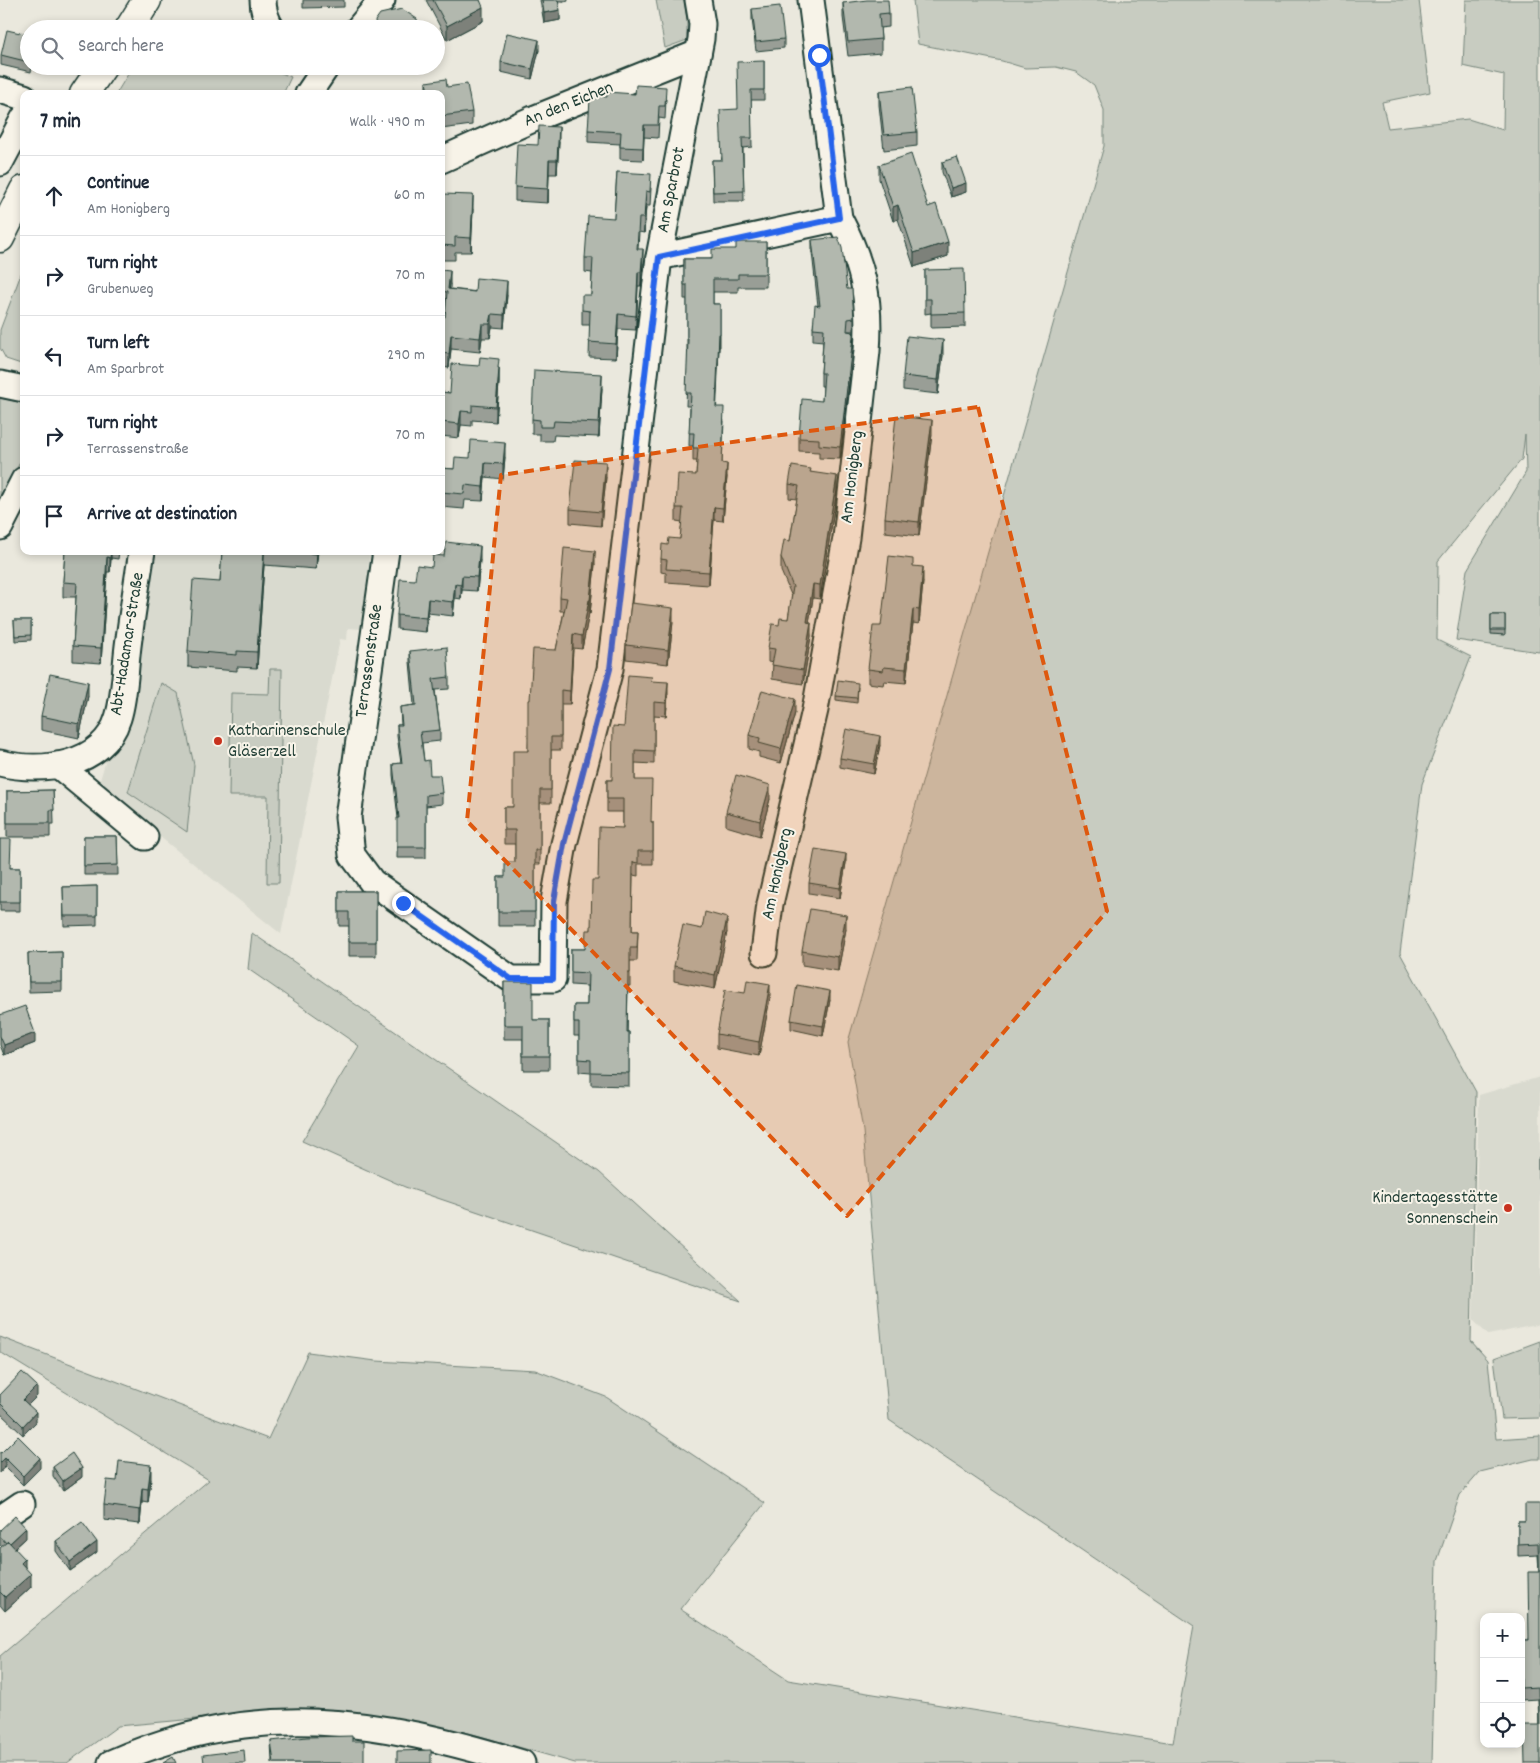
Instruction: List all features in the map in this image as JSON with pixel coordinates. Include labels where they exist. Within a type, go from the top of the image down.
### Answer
[{"type":"main road","points":[[87,90],[97,75]]},
{"type":"main road","points":[[0,238],[20,198]]},
{"type":"street","points":[[263,0],[267,20]]},
{"type":"street","points":[[365,20],[382,0]]},
{"type":"street","name":"Am Sparbrot","points":[[553,979],[554,901],[564,844],[610,669],[659,257],[702,24],[698,0]]},
{"type":"street","name":"Am Honigberg","points":[[764,953],[770,904],[815,710],[846,538],[868,351],[869,321],[863,279],[847,234],[839,218],[811,0]]},
{"type":"street","name":"An den Eichen","points":[[445,158],[533,119],[698,53]]},
{"type":"street","points":[[310,90],[318,75]]},
{"type":"street","points":[[0,90],[20,96]]},
{"type":"street","points":[[0,163],[20,126]]},
{"type":"street","points":[[659,257],[839,218]]},
{"type":"street","points":[[0,384],[20,388]]},
{"type":"street","points":[[0,527],[20,488]]},
{"type":"street","name":"Abt-Hadamar-Straße","points":[[0,763],[17,767],[37,768],[58,765],[77,760],[94,751],[108,738],[118,720],[141,555]]},
{"type":"street","name":"Terrassenstraße","points":[[385,555],[348,817],[352,855],[372,882],[511,979],[553,979]]},
{"type":"street","points":[[58,765],[145,837]]},
{"type":"street","points":[[0,1519],[22,1504]]},
{"type":"street","points":[[111,1763],[164,1742],[198,1733],[242,1725],[289,1722],[352,1724],[386,1729],[447,1742],[522,1763]]},
{"type":"highlighted area","points":[[978,407],[1107,911],[847,1216],[467,821],[501,475]]},
{"type":"shaded area","points":[[656,0],[684,0],[687,18],[687,40],[665,48]]},
{"type":"shaded area","points":[[913,0],[1419,0],[1430,92],[1382,102],[1388,128],[1468,119],[1503,130],[1504,75],[1463,66],[1466,0],[1540,0],[1540,650],[1539,652],[1456,640],[1467,570],[1526,472],[1525,434],[1522,459],[1438,561],[1437,640],[1471,657],[1422,784],[1400,953],[1476,1092],[1471,1341],[1488,1360],[1496,1439],[1540,1436],[1540,1459],[1480,1472],[1460,1495],[1437,1561],[1432,1763],[575,1763],[469,1733],[316,1708],[118,1726],[67,1763],[0,1763],[0,1656],[209,1480],[0,1352],[0,1337],[268,1439],[308,1352],[376,1361],[535,1370],[606,1397],[765,1503],[680,1609],[788,1680],[1173,1743],[1194,1626],[889,1420],[863,1131],[848,1042],[1104,146],[1104,110],[1094,85],[1076,72],[1056,67],[1025,68],[1002,61],[918,44]]},
{"type":"shaded area","points":[[128,75],[286,75],[291,77],[285,90],[118,90]]},
{"type":"shaded area","points":[[20,277],[20,364],[6,359],[0,348],[0,330]]},
{"type":"shaded area","points":[[0,398],[20,403],[20,462],[0,500]]},
{"type":"shaded area","name":"Katharinenschule Gläserzell","points":[[153,555],[370,555],[362,629],[348,628],[347,640],[340,639],[281,934],[98,787],[108,753],[132,700]]},
{"type":"shaded area","points":[[270,669],[282,669],[279,883],[267,883],[268,796],[229,796],[231,693],[269,694]]},
{"type":"shaded area","points":[[161,683],[178,693],[194,765],[187,832],[128,792]]},
{"type":"shaded area","points":[[252,933],[599,1172],[741,1301],[405,1187],[302,1141],[359,1046],[248,969]]},
{"type":"shaded area","name":"Kindertagesstätte Sonnenschein","points":[[1540,1077],[1540,1324],[1488,1335],[1473,1320],[1479,1095]]},
{"type":"shaded area","points":[[1540,1341],[1540,1418],[1502,1419],[1494,1358]]},
{"type":"building","points":[[433,0],[480,0],[483,7],[447,26]]},
{"type":"building","points":[[542,0],[558,0],[560,10],[544,13]]},
{"type":"building","points":[[888,0],[889,13],[879,14],[881,39],[848,42],[843,3]]},
{"type":"building","points":[[780,6],[784,39],[756,42],[752,9]]},
{"type":"building","points":[[402,9],[417,20],[376,20],[380,14]]},
{"type":"building","points":[[7,30],[20,33],[20,60],[1,55]]},
{"type":"building","points":[[507,33],[539,40],[532,69],[501,62]]},
{"type":"building","points":[[764,61],[764,90],[751,90],[752,138],[742,138],[744,191],[713,192],[712,160],[722,160],[720,110],[738,109],[737,62]]},
{"type":"building","points":[[446,79],[447,87],[467,84],[472,112],[445,115],[445,90],[428,90],[426,82]]},
{"type":"building","points":[[636,85],[666,87],[665,106],[659,106],[658,125],[644,125],[643,148],[620,147],[621,132],[588,130],[590,99],[597,96],[607,97],[607,92],[635,94]]},
{"type":"building","points":[[912,87],[917,132],[884,135],[879,91]]},
{"type":"building","points":[[539,126],[559,127],[557,160],[549,160],[548,189],[515,187],[517,144],[538,145]]},
{"type":"building","points":[[911,154],[928,207],[936,204],[948,242],[914,253],[898,205],[893,207],[879,165]]},
{"type":"building","points":[[957,157],[966,183],[951,188],[942,162]]},
{"type":"building","points":[[617,172],[651,174],[650,192],[646,191],[644,218],[639,218],[637,249],[643,249],[641,272],[638,272],[636,316],[618,314],[616,344],[589,342],[590,311],[582,310],[582,295],[591,295],[593,258],[585,258],[588,216],[614,218]]},
{"type":"building","points":[[445,194],[473,195],[471,238],[455,237],[455,246],[445,245]]},
{"type":"building","points":[[838,237],[842,248],[847,289],[852,289],[854,318],[848,319],[847,331],[853,332],[853,337],[840,447],[819,445],[819,439],[799,438],[802,399],[822,401],[824,373],[821,373],[824,329],[813,328],[815,305],[820,306],[812,240]]},
{"type":"building","points":[[736,242],[766,242],[766,274],[738,274],[738,279],[713,279],[713,304],[720,304],[716,407],[724,407],[722,463],[727,464],[723,508],[714,507],[709,572],[666,569],[667,560],[661,559],[662,544],[668,545],[669,538],[680,539],[683,508],[676,508],[678,474],[696,475],[698,448],[693,448],[694,433],[689,433],[691,393],[686,393],[688,339],[687,285],[684,285],[684,259],[712,259],[712,249],[736,249]]},
{"type":"building","points":[[964,269],[965,313],[931,314],[931,299],[925,299],[925,270]]},
{"type":"building","points":[[445,270],[450,271],[448,289],[475,292],[476,278],[507,281],[504,315],[492,314],[490,324],[482,324],[480,338],[451,335],[449,354],[445,354],[447,292],[445,292]]},
{"type":"building","points":[[907,336],[943,340],[938,380],[903,376]]},
{"type":"building","points":[[480,357],[499,359],[496,407],[472,405],[472,412],[461,411],[459,424],[445,422],[445,392],[450,393],[452,364],[479,366]]},
{"type":"building","points":[[534,370],[602,374],[599,423],[554,421],[553,427],[540,427],[540,420],[532,419]]},
{"type":"building","points":[[896,416],[932,420],[919,522],[885,518]]},
{"type":"building","points":[[471,440],[505,443],[503,464],[485,463],[483,487],[465,485],[464,494],[445,492],[445,468],[454,469],[455,457],[470,458]]},
{"type":"building","points":[[575,460],[606,462],[601,512],[570,509]]},
{"type":"building","points":[[792,466],[811,469],[810,472],[837,476],[820,585],[813,584],[807,622],[811,623],[803,670],[772,665],[775,649],[768,648],[772,624],[779,625],[780,618],[788,619],[793,587],[781,557],[784,540],[790,541],[799,486],[789,484]]},
{"type":"building","points":[[446,542],[480,546],[477,577],[462,576],[461,585],[455,584],[453,602],[428,599],[426,618],[397,615],[400,579],[415,580],[417,565],[432,567],[433,555],[444,556]]},
{"type":"building","points":[[564,548],[595,551],[590,600],[582,636],[573,634],[570,691],[561,690],[561,737],[551,737],[551,790],[540,790],[540,850],[535,850],[535,912],[498,912],[498,877],[505,877],[505,862],[515,862],[515,830],[504,830],[504,807],[513,807],[513,751],[528,751],[528,700],[530,700],[533,649],[556,650],[567,598],[560,597]]},
{"type":"building","points":[[65,555],[110,555],[110,558],[107,557],[101,648],[73,646],[77,583],[63,582]]},
{"type":"building","points":[[222,555],[264,555],[257,652],[237,651],[237,655],[188,651],[193,580],[220,582]]},
{"type":"building","points":[[889,556],[913,559],[913,566],[923,567],[919,610],[913,609],[906,669],[884,667],[883,671],[868,669],[873,626],[881,626]]},
{"type":"building","points":[[631,603],[673,608],[668,650],[626,645]]},
{"type":"building","points":[[1491,615],[1505,615],[1505,630],[1491,630]]},
{"type":"building","points":[[14,620],[31,620],[31,635],[15,636]]},
{"type":"building","points":[[447,647],[449,677],[433,679],[440,730],[420,732],[424,761],[429,760],[430,775],[440,775],[442,793],[426,795],[426,847],[397,847],[397,818],[399,818],[393,764],[402,763],[397,725],[402,725],[400,707],[416,705],[410,651]]},
{"type":"building","points":[[50,674],[88,682],[79,724],[41,716]]},
{"type":"building","points":[[628,675],[652,677],[651,681],[668,682],[666,703],[654,702],[654,751],[635,750],[635,780],[652,780],[651,822],[653,822],[653,851],[638,851],[638,863],[633,862],[632,931],[638,931],[637,948],[630,948],[630,973],[628,973],[627,1032],[629,1032],[629,1073],[591,1072],[591,1060],[579,1059],[579,1023],[574,1023],[574,1005],[587,1005],[588,973],[571,972],[571,949],[585,949],[586,930],[591,930],[592,880],[598,880],[599,827],[623,828],[623,799],[607,799],[607,780],[612,780],[613,726],[624,727]]},
{"type":"building","points":[[838,680],[858,683],[857,698],[836,696]]},
{"type":"building","points":[[762,690],[795,699],[781,749],[759,743],[760,738],[749,735]]},
{"type":"building","points":[[846,729],[880,736],[874,764],[840,758]]},
{"type":"building","points":[[736,775],[770,785],[760,821],[726,812]]},
{"type":"building","points":[[53,790],[54,810],[50,810],[50,823],[7,823],[7,791]]},
{"type":"building","points":[[84,836],[117,836],[118,865],[84,866]]},
{"type":"building","points":[[0,839],[11,839],[10,868],[20,868],[20,902],[0,902]]},
{"type":"building","points":[[815,849],[846,854],[840,888],[809,883]]},
{"type":"building","points":[[97,886],[97,916],[64,916],[63,887]]},
{"type":"building","points":[[339,891],[376,891],[376,942],[349,942],[349,912],[339,912]]},
{"type":"building","points":[[810,909],[846,915],[838,957],[802,951]]},
{"type":"building","points":[[705,912],[727,918],[715,975],[674,966],[683,925],[702,929]]},
{"type":"building","points":[[62,952],[62,982],[29,982],[28,953]]},
{"type":"building","points":[[747,980],[770,984],[759,1042],[717,1034],[725,990],[745,993]]},
{"type":"building","points":[[504,982],[533,982],[533,1020],[549,1020],[549,1056],[523,1056],[523,1025],[504,1025]]},
{"type":"building","points":[[797,985],[830,991],[823,1026],[791,1020]]},
{"type":"building","points":[[25,1006],[35,1033],[4,1045],[0,1036],[0,1015]]},
{"type":"building","points":[[22,1372],[37,1386],[23,1400],[36,1412],[23,1426],[0,1403],[0,1395]]},
{"type":"building","points":[[18,1436],[40,1458],[23,1476],[5,1458],[0,1463],[0,1452]]},
{"type":"building","points":[[72,1453],[82,1468],[63,1481],[53,1467]]},
{"type":"building","points":[[119,1461],[151,1465],[148,1489],[142,1488],[140,1510],[104,1505],[107,1480],[117,1481]]},
{"type":"building","points":[[1525,1504],[1540,1504],[1540,1763],[1525,1763],[1525,1725],[1539,1725],[1538,1687],[1525,1688],[1525,1640],[1529,1640],[1528,1572],[1539,1572],[1538,1543],[1518,1544],[1518,1521],[1525,1521]]},
{"type":"building","points":[[15,1516],[26,1528],[10,1543],[8,1541],[6,1543],[0,1536],[0,1530]]},
{"type":"building","points":[[82,1522],[97,1542],[70,1562],[56,1541]]},
{"type":"building","points":[[8,1541],[25,1559],[21,1563],[31,1574],[5,1597],[0,1592],[0,1548]]},
{"type":"building","points":[[352,1736],[352,1741],[364,1741],[364,1763],[274,1763],[271,1741],[307,1737]]},
{"type":"building","points":[[244,1750],[245,1763],[204,1763],[203,1755]]},
{"type":"building","points":[[431,1750],[431,1763],[397,1763],[397,1751]]},
{"type":"building","points":[[173,1757],[176,1763],[163,1763]]},
{"type":"place","name":"Katharinenschule Gläserzell","points":[[218,741]]},
{"type":"place","name":"Kindertagesstätte Sonnenschein","points":[[1508,1208]]},
{"type":"route","points":[[403,903],[511,979],[553,979],[554,901],[564,844],[610,669],[659,257],[839,218],[819,55]]}]
